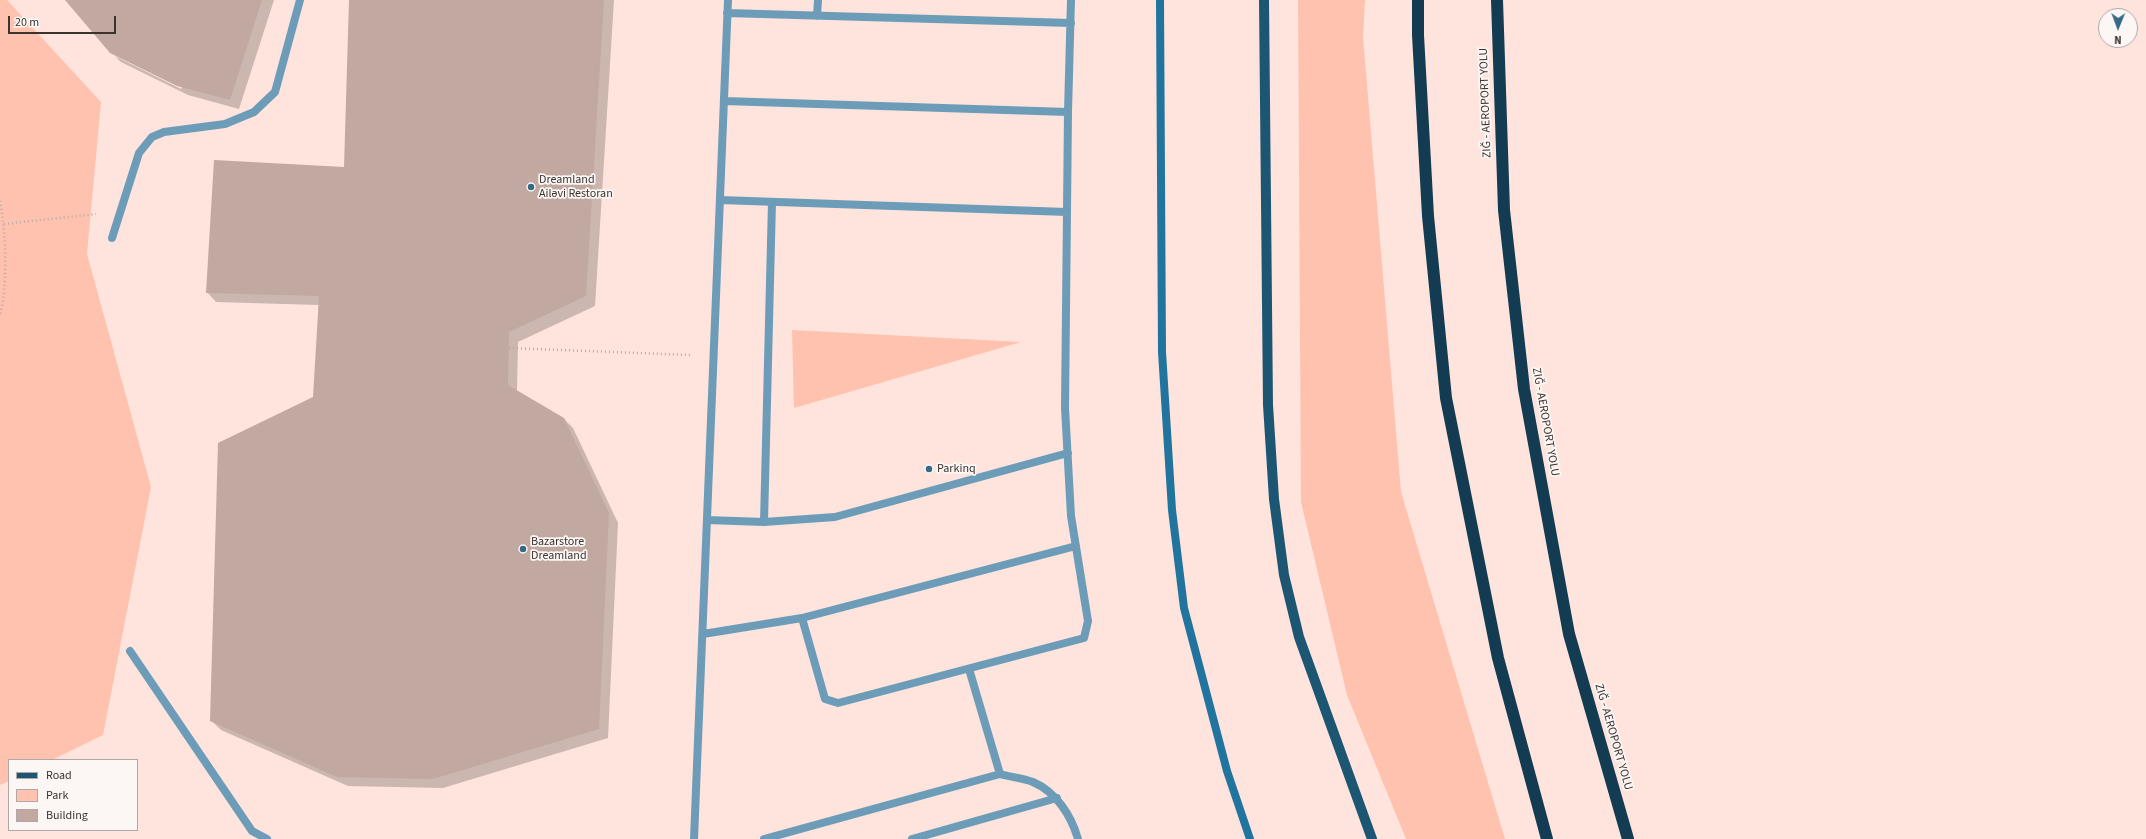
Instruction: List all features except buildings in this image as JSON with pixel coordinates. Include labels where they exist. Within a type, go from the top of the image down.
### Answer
[{"type":"highway","points":[[1418,0],[1418,35],[1428,216],[1446,398],[1498,658],[1547,839]]},
{"type":"highway","points":[[1497,0],[1504,210],[1524,389],[1569,634],[1628,839]]},
{"type":"main road","points":[[1264,0],[1268,405],[1274,499],[1284,575],[1299,637],[1372,839]]},
{"type":"street","points":[[1160,0],[1162,352],[1172,510],[1184,608],[1227,771],[1250,839]]},
{"type":"lane","points":[[112,238],[139,153],[152,138],[164,132],[224,124],[254,112],[275,92],[300,0]]},
{"type":"lane","points":[[694,839],[728,0]]},
{"type":"lane","points":[[818,0],[818,16]]},
{"type":"lane","points":[[802,618],[825,699],[838,703],[1084,638],[1088,621],[1071,516],[1065,408],[1068,112],[1072,0]]},
{"type":"lane","points":[[727,13],[1071,23]]},
{"type":"lane","points":[[724,101],[1068,112]]},
{"type":"lane","points":[[720,200],[1067,212]]},
{"type":"lane","points":[[764,522],[772,202]]},
{"type":"lane","points":[[707,520],[764,522],[835,517],[1068,453]]},
{"type":"lane","points":[[703,634],[802,618],[1076,546]]},
{"type":"lane","points":[[130,651],[252,831],[267,839]]},
{"type":"lane","points":[[969,669],[1000,774]]},
{"type":"lane","points":[[764,839],[1000,774],[1033,782],[1057,798],[1074,827],[1078,839]]},
{"type":"lane","points":[[912,839],[940,835],[1057,798]]},
{"type":"path","points":[[0,201],[4,224],[3,303],[0,316]]},
{"type":"path","points":[[4,224],[120,212]]},
{"type":"path","points":[[509,348],[714,356]]},
{"type":"green space","points":[[0,0],[7,0],[101,102],[87,254],[151,487],[103,735],[54,759],[8,759],[8,781],[0,785]]},
{"type":"green space","points":[[1298,0],[1365,0],[1363,37],[1401,492],[1505,839],[1406,839],[1347,695],[1301,502]]},
{"type":"green space","points":[[792,330],[1021,342],[794,408]]},
{"type":"place","name":"Dreamland Ailəvi Restoran","points":[[531,187]]},
{"type":"place","name":"Parkinq","points":[[929,469]]},
{"type":"place","name":"Bazarstore Dreamland","points":[[523,549]]}]
